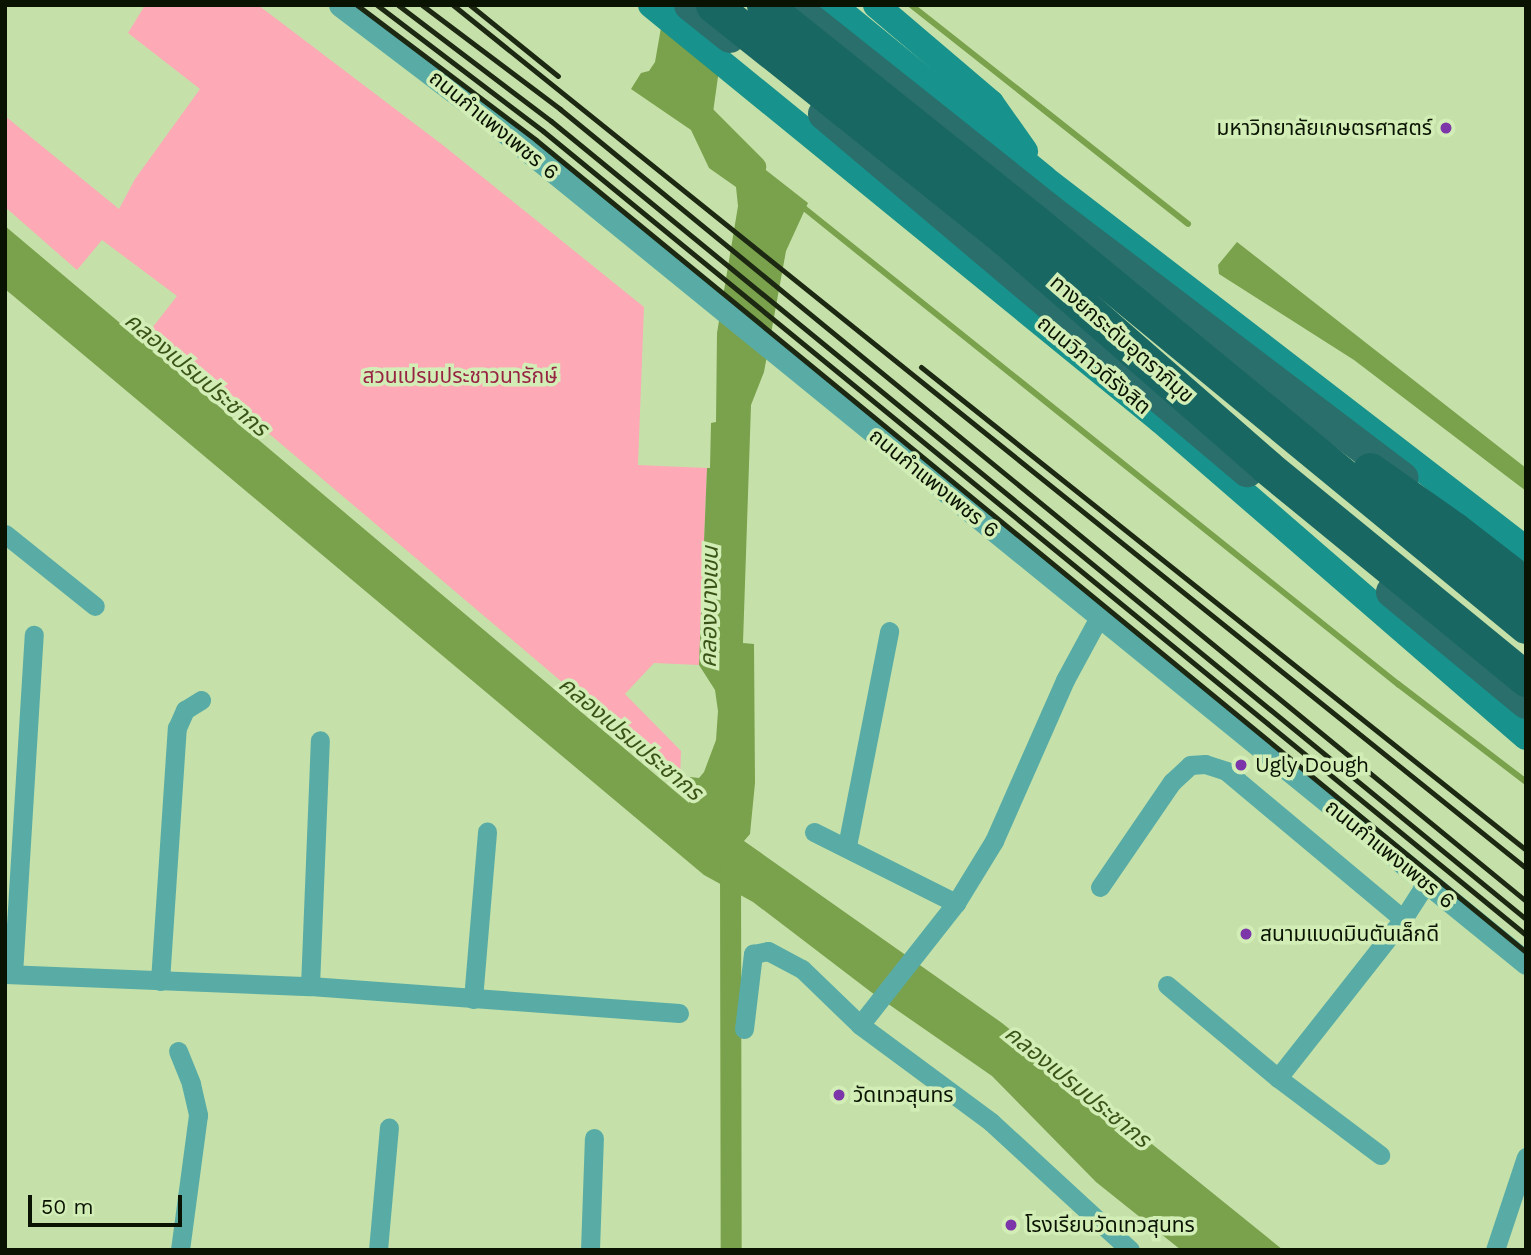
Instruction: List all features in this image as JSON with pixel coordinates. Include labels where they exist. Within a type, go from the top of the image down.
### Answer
[{"type":"highway","name":"ถนนวิภาวดีรังสิต","points":[[690,5],[751,71],[1526,700]]},
{"type":"highway","name":"ทางยกระดับอุตราภิมุข","points":[[713,5],[1006,239],[1266,467],[1526,679]]},
{"type":"highway","name":"ทางยกระดับอุตราภิมุข","points":[[764,5],[1269,413],[1526,626]]},
{"type":"highway","points":[[792,5],[1052,212],[1434,502],[1526,582]]},
{"type":"highway","points":[[1269,413],[1353,458],[1526,582]]},
{"type":"highway","points":[[1266,467],[1380,575],[1526,700]]},
{"type":"main road","points":[[833,5],[1044,178],[1526,549]]},
{"type":"main road","name":"ถนนวิภาวดีรังสิต","points":[[653,7],[751,71],[1526,737]]},
{"type":"main road","points":[[882,11],[991,103],[1044,178]]},
{"type":"street","name":"ถนนกำแพงเพชร 6","points":[[340,5],[473,106],[1526,963]]},
{"type":"street","points":[[5,534],[95,606]]},
{"type":"street","points":[[860,1025],[956,902],[994,841],[1065,680],[1099,617]]},
{"type":"street","points":[[847,846],[889,631]]},
{"type":"street","points":[[34,635],[9,974],[310,986],[679,1013]]},
{"type":"street","points":[[160,981],[177,728],[185,710],[201,700]]},
{"type":"street","points":[[310,986],[320,740]]},
{"type":"street","points":[[1100,887],[1172,782],[1190,765],[1205,764],[1226,771],[1403,919]]},
{"type":"street","points":[[473,999],[487,832]]},
{"type":"street","points":[[814,832],[956,902]]},
{"type":"street","points":[[1278,1078],[1403,919],[1426,883]]},
{"type":"street","points":[[744,1029],[753,954],[768,951],[802,969],[860,1025],[991,1122],[1130,1250]]},
{"type":"street","points":[[1167,985],[1278,1078],[1380,1155]]},
{"type":"street","points":[[178,1051],[191,1084],[198,1115],[180,1250]]},
{"type":"street","points":[[378,1250],[389,1127]]},
{"type":"street","points":[[590,1250],[594,1138]]},
{"type":"street","points":[[1495,1250],[1526,1157]]},
{"type":"green space","name":"สวนเปรมประชาวนารักษ์","points":[[145,5],[258,5],[444,146],[644,307],[638,465],[707,468],[699,665],[654,663],[625,694],[681,751],[680,782],[149,332],[177,296],[102,240],[77,270],[5,207],[5,116],[119,209],[135,179],[200,89],[128,33]]},
{"type":"water","name":"คลองเปรมประชากร","points":[[665,5],[728,5],[711,127],[808,203],[786,251],[764,372],[751,405],[743,643],[754,644],[755,783],[750,834],[744,841],[1002,1023],[1283,1250],[1181,1250],[1096,1182],[992,1076],[871,992],[753,902],[704,875],[5,289],[5,226],[689,803],[690,777],[699,778],[704,772],[716,740],[718,711],[715,690],[699,665],[707,468],[710,468],[711,423],[716,422],[717,333],[738,206],[736,187],[709,168],[691,130],[631,89],[641,73],[649,71],[655,62]]},
{"type":"water","points":[[1237,242],[1526,468],[1526,491],[1354,360],[1219,274],[1218,265]]},
{"type":"waterway","points":[[911,5],[1188,224]]},
{"type":"waterway","name":"คลองบางเขน","points":[[691,102],[755,166]]},
{"type":"waterway","points":[[799,204],[1398,684],[1526,782]]},
{"type":"waterway","name":"คลองบางเขน","points":[[730,860],[731,1250]]},
{"type":"railway","points":[[357,5],[536,140],[1526,952]]},
{"type":"railway","points":[[377,5],[543,131],[1526,935]]},
{"type":"railway","points":[[398,5],[551,121],[1526,919]]},
{"type":"railway","points":[[422,5],[560,109],[1526,901]]},
{"type":"railway","points":[[453,5],[1526,868]]},
{"type":"railway","points":[[470,5],[558,76]]},
{"type":"railway","points":[[921,367],[1526,850]]},
{"type":"place","name":"มหาวิทยาลัยเกษตรศาสตร์","points":[[1446,128]]},
{"type":"place","name":"Ugly Dough","points":[[1241,765]]},
{"type":"place","name":"สนามแบดมินตันเล็กดี","points":[[1246,934]]},
{"type":"place","name":"วัดเทวสุนทร","points":[[839,1095]]},
{"type":"place","name":"โรงเรียนวัดเทวสุนทร","points":[[1011,1225]]}]
